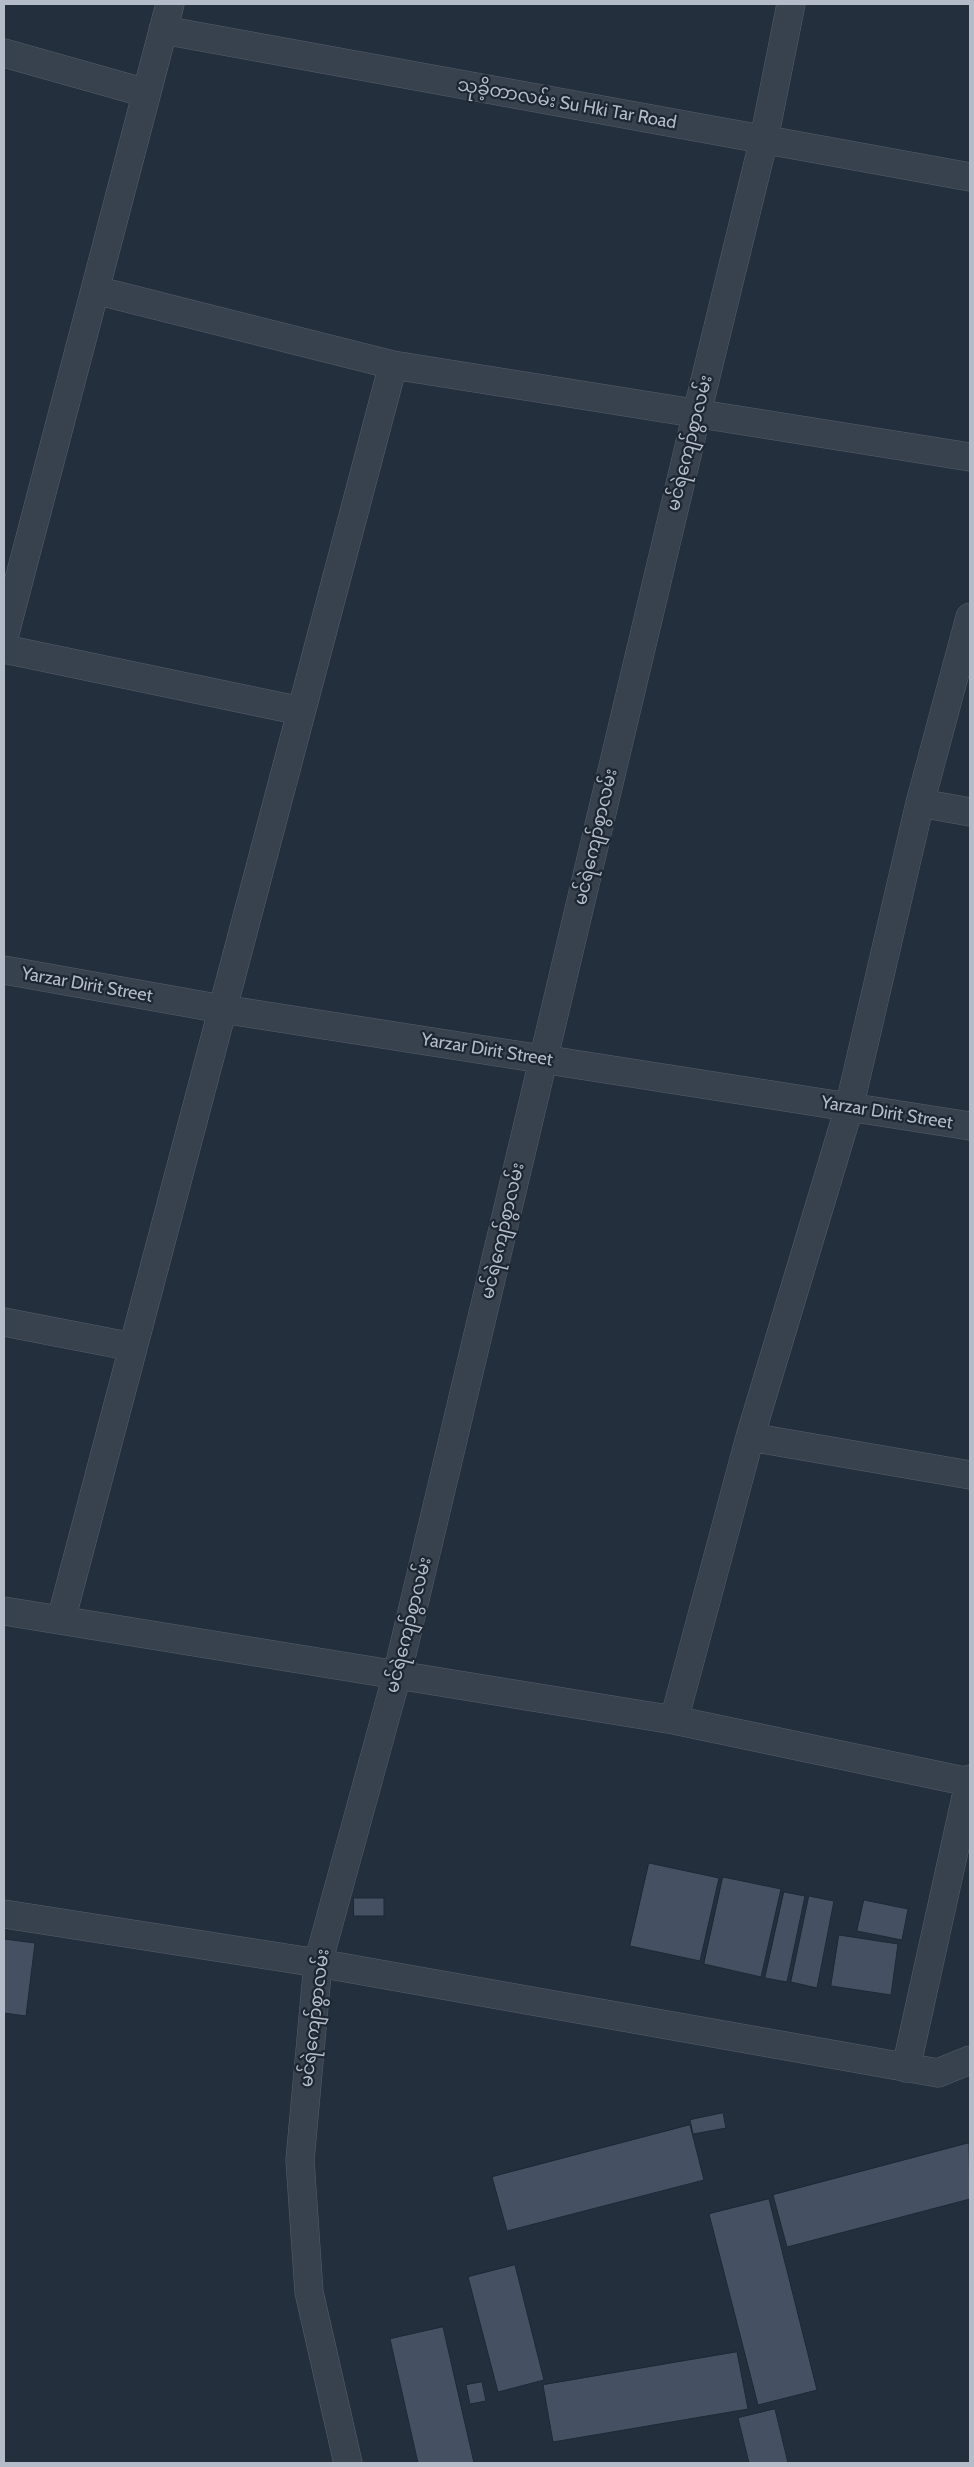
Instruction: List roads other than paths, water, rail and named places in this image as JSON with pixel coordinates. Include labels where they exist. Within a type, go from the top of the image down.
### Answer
[{"type":"street","points":[[4,637],[170,4]]},
{"type":"street","name":"မင်ရဲကျော်စွာလမ်း","points":[[348,2463],[309,2292],[300,2160],[318,1963],[397,1675],[697,413],[764,140],[790,4]]},
{"type":"street","name":"သုခိ့တာလမ်း Su Hki Tar Road","points":[[163,30],[970,177]]},
{"type":"street","points":[[4,53],[146,93]]},
{"type":"street","points":[[95,290],[393,365],[970,457]]},
{"type":"street","points":[[61,1620],[393,365]]},
{"type":"street","points":[[674,1720],[750,1438],[849,1108],[920,803],[970,617]]},
{"type":"street","points":[[4,649],[301,711]]},
{"type":"street","points":[[920,803],[970,812]]},
{"type":"street","name":"Yarzar Dirit Street","points":[[4,970],[222,1009],[970,1126]]},
{"type":"street","points":[[4,1322],[133,1347]]},
{"type":"street","points":[[750,1438],[970,1475]]},
{"type":"street","points":[[4,1611],[674,1720],[970,1780],[906,2068]]},
{"type":"street","points":[[4,1914],[318,1963],[938,2073],[970,2060]]}]
